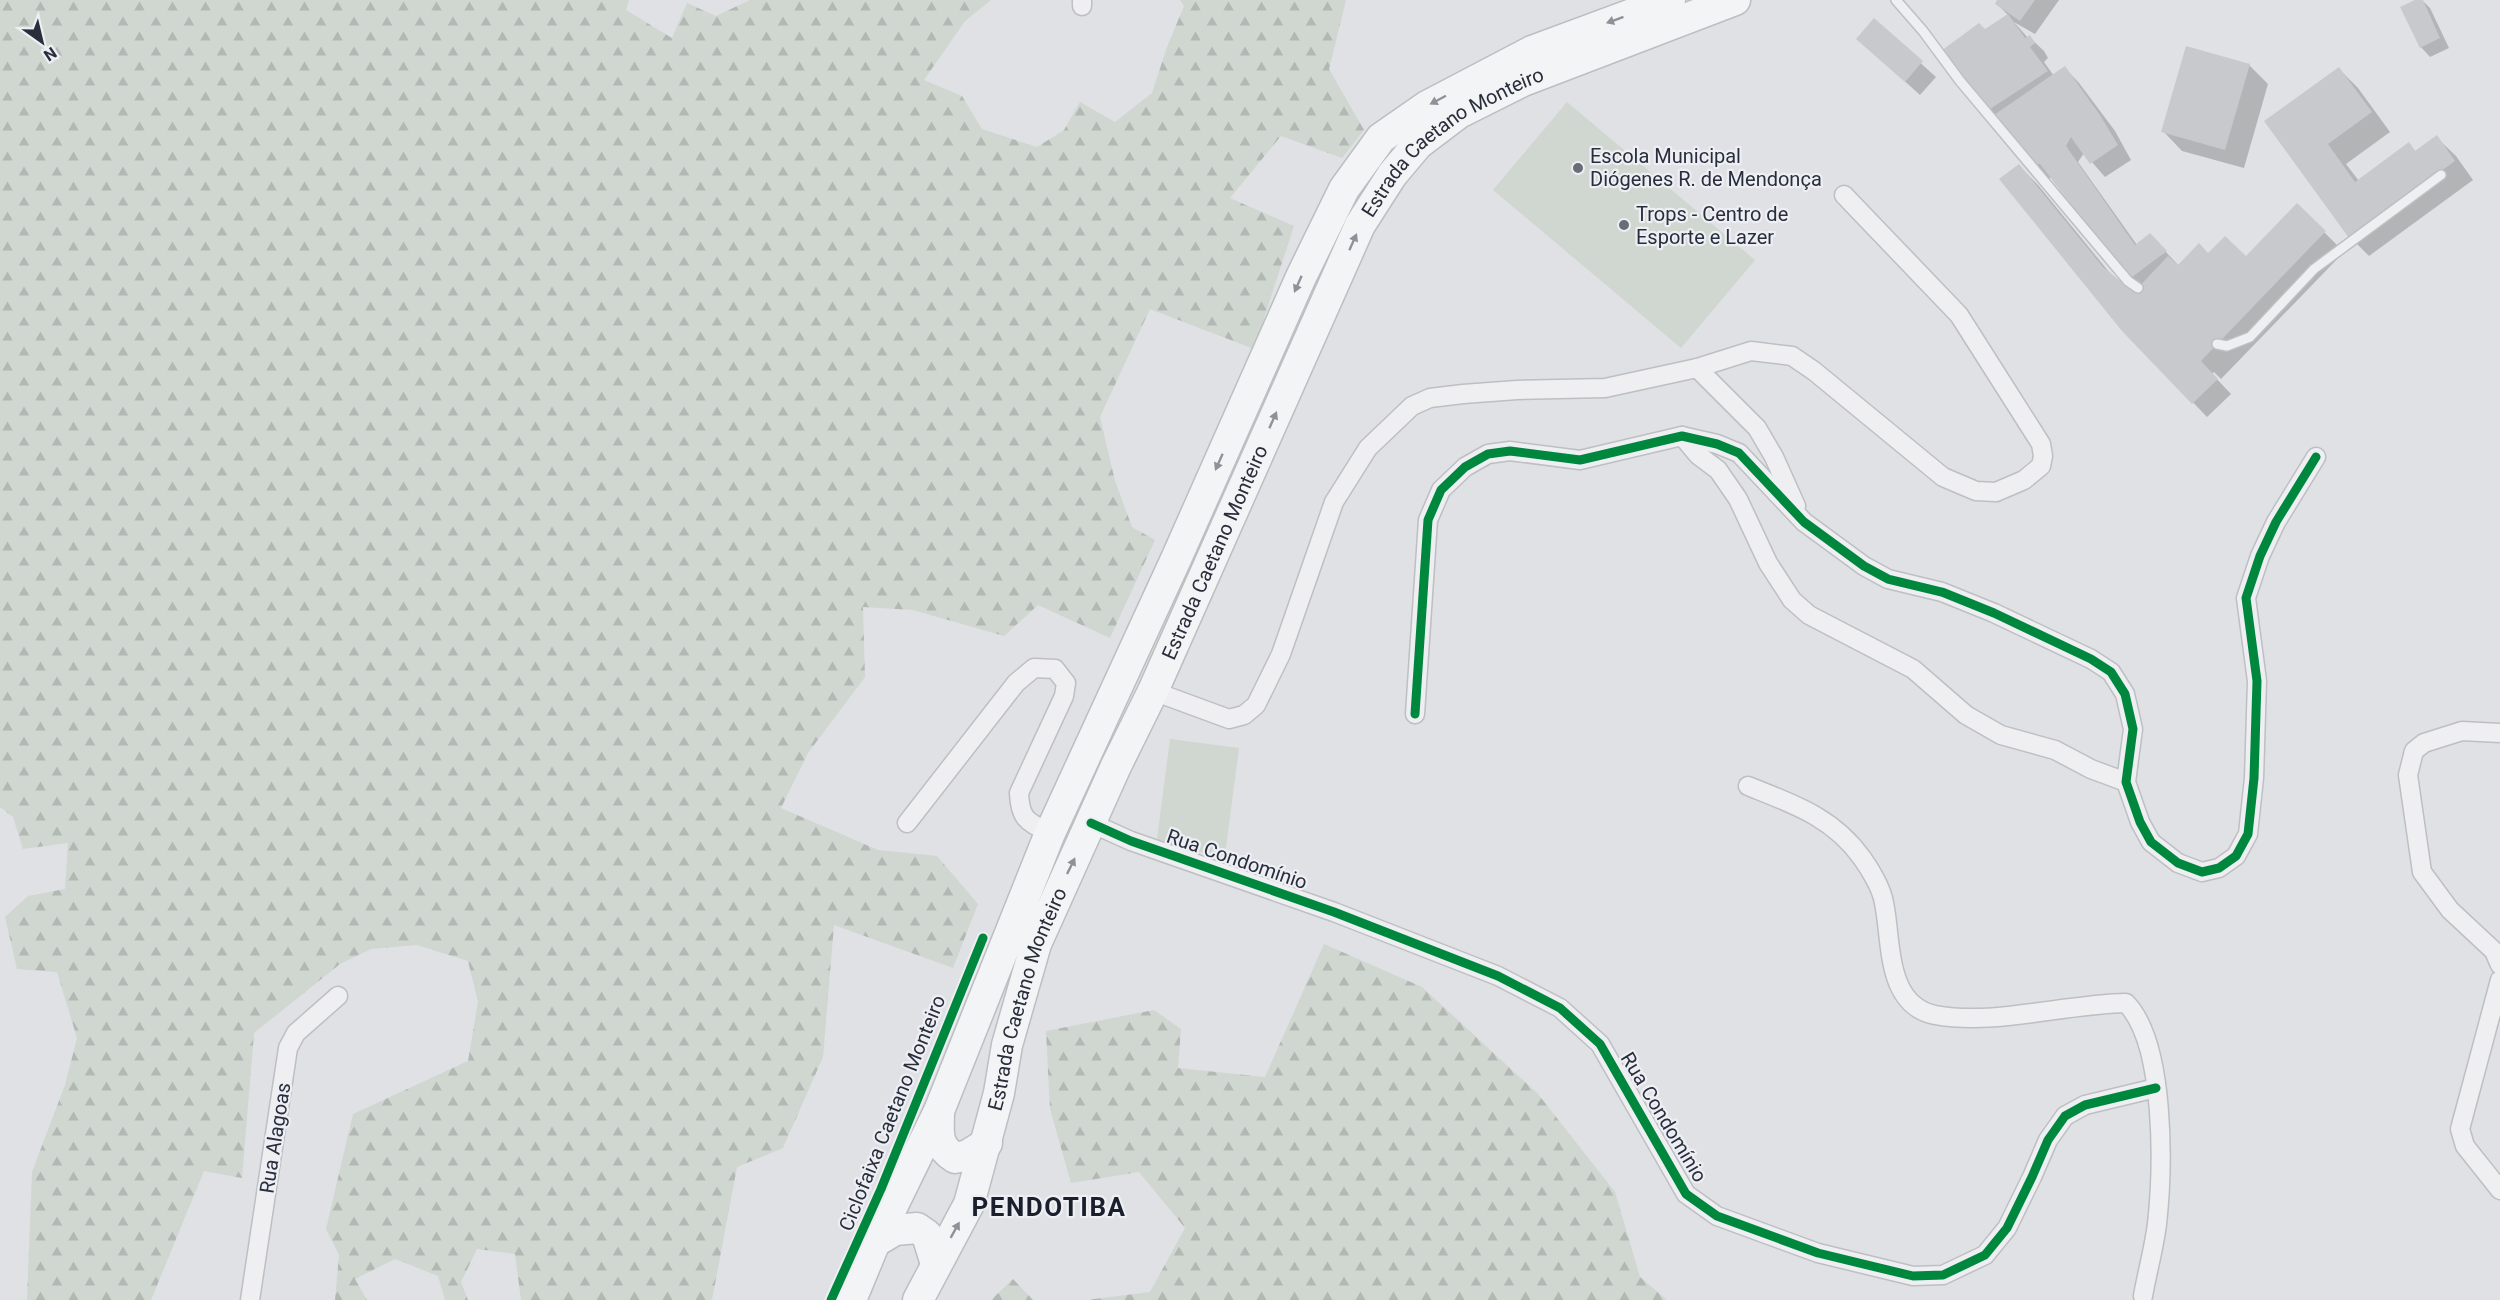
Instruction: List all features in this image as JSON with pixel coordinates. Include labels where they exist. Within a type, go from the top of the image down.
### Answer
[{"type":"main road","name":"Estrada Caetano Monteiro","points":[[851,1300],[875,1242],[939,1111],[1050,833],[1301,277],[1344,189],[1382,138],[1427,106],[1532,51],[1671,0]]},
{"type":"main road","name":"Estrada Caetano Monteiro","points":[[918,1300],[969,1204],[999,1093],[1007,1045],[1036,944],[1048,912],[1153,691],[1360,225],[1392,175],[1418,144],[1459,113],[1523,81],[1735,0]]},
{"type":"main road","points":[[939,1111],[939,1140],[944,1151],[955,1158],[968,1155],[987,1143]]},
{"type":"main road","points":[[875,1242],[895,1230],[917,1227],[927,1235],[936,1264]]},
{"type":"street","points":[[1153,691],[1229,719],[1244,715],[1256,705],[1281,654],[1335,502],[1368,448],[1412,406],[1430,398],[1517,390],[1605,388],[1697,368],[1751,351],[1792,356],[1814,371],[1943,477],[1976,491],[1996,492],[2024,480],[2041,466],[2043,456],[2041,444],[1959,315],[1844,195]]},
{"type":"street","points":[[1697,368],[1757,428],[1774,457],[1804,522]]},
{"type":"street","points":[[1682,436],[1698,454],[1718,470],[1738,499],[1768,563],[1792,600],[1809,615],[1913,669],[1966,715],[2001,735],[2055,750],[2091,769],[2126,782]]},
{"type":"street","points":[[1415,714],[1428,520],[1441,490],[1465,467],[1488,454],[1510,452],[1580,460],[1682,436],[1717,444],[1739,453],[1804,522],[1864,566],[1888,579],[1942,591],[1994,613],[2091,659],[2111,672],[2125,694],[2133,729],[2126,782],[2140,822],[2151,842],[2178,863],[2202,872],[2219,868],[2236,856],[2248,834],[2254,778],[2257,681],[2246,598],[2260,556],[2276,522],[2316,457]]},
{"type":"street","points":[[907,823],[1016,683],[1034,668],[1055,669],[1066,682],[1064,696],[1018,793],[1019,809],[1027,822],[1050,833]]},
{"type":"street","points":[[2500,733],[2462,731],[2424,743],[2414,751],[2408,775],[2421,872],[2450,910],[2494,951],[2500,965]]},
{"type":"street","points":[[1748,786],[1791,803],[1836,827],[1863,859],[1884,900],[1892,966],[1901,991],[1917,1007],[1933,1014],[1976,1018],[2126,1003],[2136,1013],[2146,1034],[2156,1088],[2162,1146],[2157,1225],[2143,1296]]},
{"type":"street","name":"Rua Condomínio","points":[[1091,823],[1131,841],[1334,912],[1487,972],[1560,1008],[1600,1044],[1686,1194],[1717,1216],[1818,1253],[1913,1276],[1943,1275],[1985,1255],[2007,1228],[2048,1140],[2065,1116],[2085,1105],[2156,1088]]},
{"type":"street","points":[[2500,980],[2460,1129],[2465,1146],[2500,1190]]},
{"type":"street","name":"Rua Alagoas","points":[[250,1300],[288,1048],[296,1033],[338,996]]},
{"type":"lane","points":[[1896,0],[1923,31],[1959,81],[2128,281],[2138,288]]},
{"type":"lane","points":[[2217,345],[2227,346],[2250,337],[2314,269],[2441,175]]},
{"type":"green space","points":[[0,0],[629,0],[626,10],[672,38],[687,3],[716,16],[750,0],[991,0],[965,21],[924,80],[962,96],[982,129],[1037,147],[1064,130],[1080,102],[1115,122],[1152,93],[1167,47],[1184,6],[1180,0],[1346,0],[1329,69],[1364,130],[1342,158],[1281,136],[1230,198],[1294,226],[1254,349],[1150,309],[1100,417],[1115,481],[1132,527],[1155,540],[1110,638],[1038,605],[1004,636],[913,610],[863,607],[865,677],[808,753],[781,808],[878,850],[937,856],[978,904],[953,968],[834,925],[823,1057],[783,1148],[737,1167],[712,1300],[521,1300],[515,1254],[477,1249],[461,1282],[468,1300],[445,1300],[438,1276],[395,1259],[355,1279],[367,1300],[335,1300],[339,1255],[326,1229],[353,1114],[468,1061],[478,1002],[468,961],[417,945],[371,949],[340,964],[254,1033],[242,1178],[204,1171],[151,1300],[27,1300],[32,1172],[65,1085],[77,1038],[57,972],[17,969],[5,917],[28,896],[65,889],[68,843],[23,849],[13,817],[0,807]]},
{"type":"green space","name":"Trops - Centro de Esporte e Lazer","points":[[1567,102],[1755,260],[1681,348],[1493,190]]},
{"type":"green space","points":[[1170,739],[1239,748],[1225,855],[1156,847]]},
{"type":"green space","points":[[1324,944],[1422,987],[1538,1094],[1615,1192],[1640,1277],[1667,1300],[1086,1300],[1150,1292],[1185,1228],[1139,1172],[1071,1183],[1050,1109],[1046,1031],[1154,1010],[1181,1029],[1178,1068],[1265,1077]]},
{"type":"green space","points":[[1013,1279],[1033,1300],[991,1300]]},
{"type":"building","points":[[1997,0],[2035,0],[2020,21],[1995,4]]},
{"type":"building","points":[[2415,0],[2423,0],[2440,38],[2420,48],[2400,7]]},
{"type":"building","points":[[2008,14],[2025,38],[2030,35],[2035,43],[2030,47],[2048,71],[1987,111],[1941,51],[1979,23],[1985,29]]},
{"type":"building","points":[[1874,18],[1923,61],[1905,82],[1856,39]]},
{"type":"building","points":[[2186,46],[2250,64],[2225,150],[2161,132]]},
{"type":"building","points":[[2065,66],[2118,145],[2090,164],[2071,137],[2066,146],[2135,245],[2150,233],[2167,251],[2128,280],[2040,164],[2032,164],[1994,115]]},
{"type":"building","points":[[2339,67],[2372,112],[2328,144],[2355,182],[2409,142],[2415,151],[2437,135],[2455,161],[2349,238],[2264,121]]},
{"type":"building","points":[[2019,164],[2103,267],[2134,292],[2168,256],[2178,265],[2199,243],[2208,253],[2225,236],[2246,256],[2297,203],[2326,231],[2201,361],[2218,379],[2192,404],[2122,331],[1999,179]]},
{"type":"cycle path","points":[[1415,714],[1428,520],[1441,490],[1465,467],[1488,454],[1510,451],[1580,460],[1682,436],[1717,444],[1739,453],[1804,522],[1864,566],[1888,579],[1942,592],[1994,613],[2091,659],[2111,672],[2125,694],[2133,729],[2126,782],[2140,822],[2151,842],[2178,863],[2202,872],[2219,868],[2236,856],[2248,834],[2254,778],[2257,681],[2246,598],[2260,556],[2276,522],[2316,457]]},
{"type":"cycle path","points":[[1091,823],[1131,841],[1334,912],[1498,976],[1560,1008],[1600,1044],[1686,1194],[1717,1216],[1818,1253],[1913,1276],[1943,1275],[1985,1255],[2007,1228],[2048,1140],[2065,1116],[2085,1105],[2156,1088]]},
{"type":"cycle path","name":"Ciclofaixa Caetano Monteiro","points":[[831,1300],[881,1189],[983,938]]},
{"type":"place","name":"Escola Municipal Diógenes R. de Mendonça","points":[[1578,168]]},
{"type":"place","name":"Trops - Centro de Esporte e Lazer","points":[[1624,225]]},
{"type":"district","name":"PENDOTIBA","points":[[1049,1207]]}]
